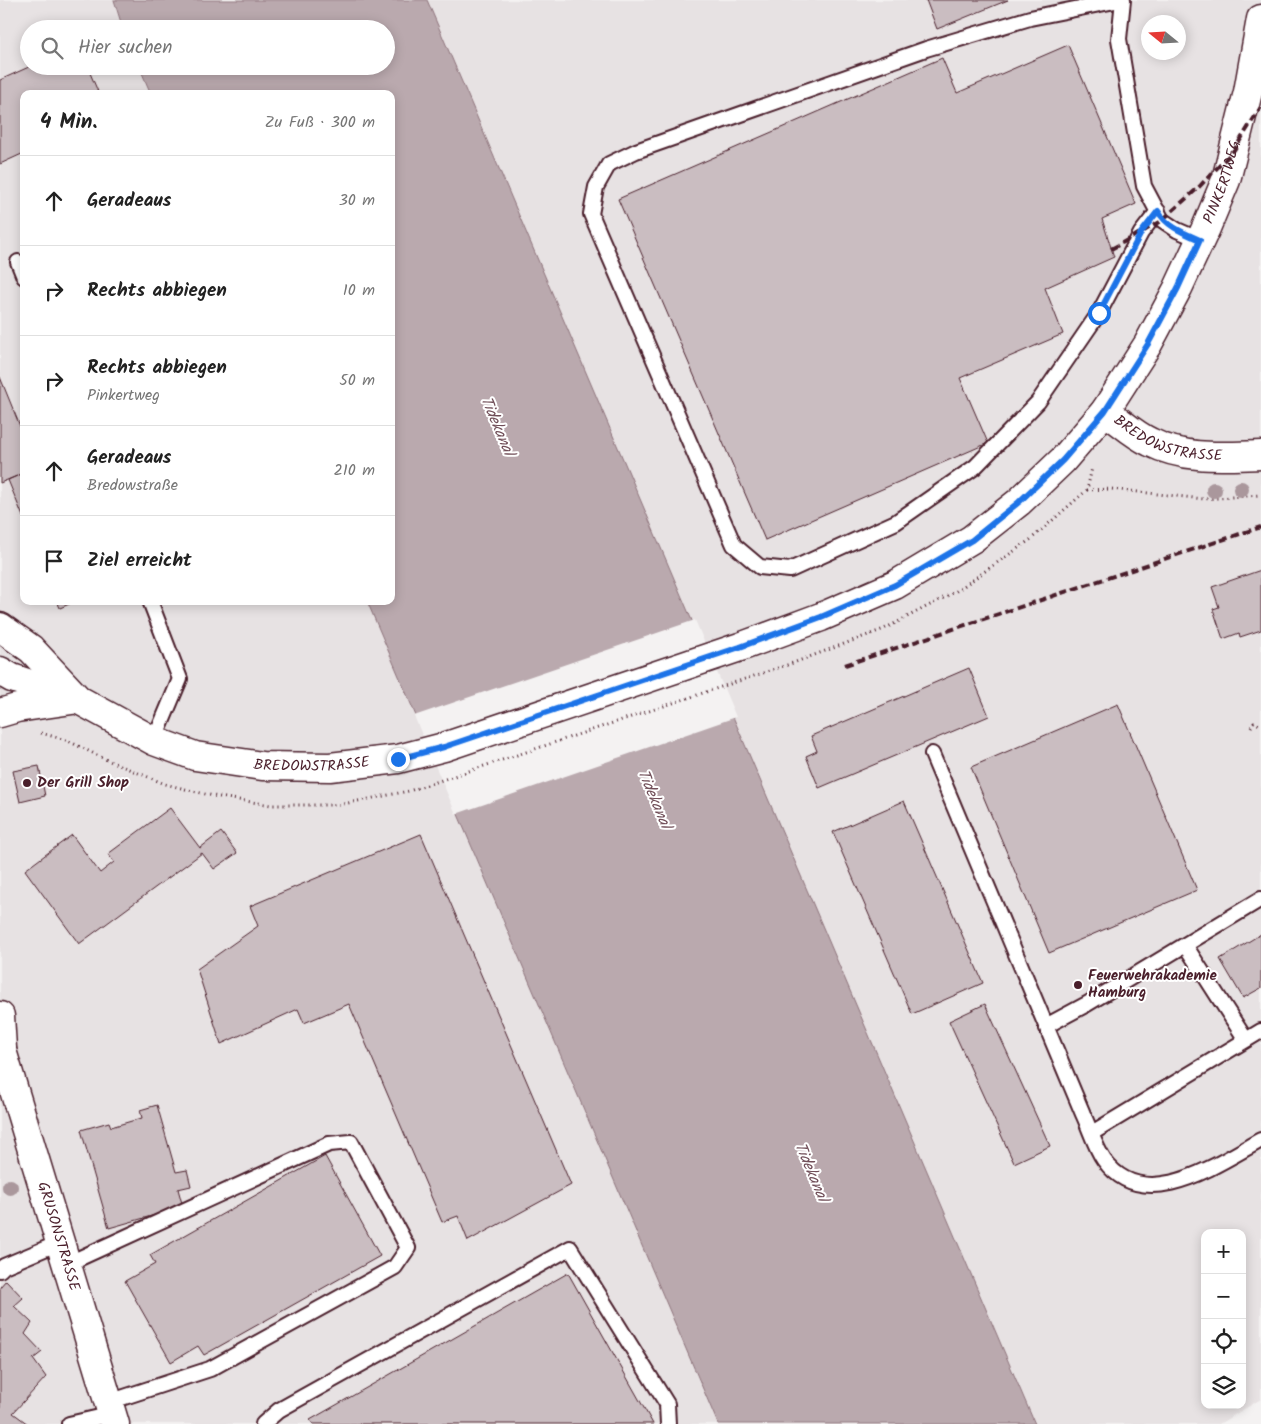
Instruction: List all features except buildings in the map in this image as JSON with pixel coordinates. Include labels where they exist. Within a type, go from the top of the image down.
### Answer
[{"type":"street","name":"PINKERTWEG","points":[[1105,411],[1148,344],[1178,288],[1226,180],[1248,92],[1261,18]]},
{"type":"street","name":"BREDOWSTRASSE","points":[[0,671],[12,678],[79,700],[154,741],[195,756],[262,766],[330,767],[398,759],[444,747],[740,647],[821,617],[895,585],[972,540],[1019,502],[1051,472],[1105,411],[1150,442],[1178,452],[1208,457],[1261,455]]},
{"type":"street","name":"BREDOWSTRASSE","points":[[0,627],[31,649],[79,700]]},
{"type":"street","points":[[0,713],[17,708],[79,700]]},
{"type":"street","name":"GRUSONSTRASSE","points":[[0,1016],[1,1047],[112,1413]]},
{"type":"lane","points":[[1158,211],[1141,233],[1099,313],[1038,402],[975,468],[896,522],[790,570],[760,567],[734,546],[591,214],[596,187],[609,164],[636,152],[926,49],[1030,18],[1121,0],[1119,39],[1144,186],[1158,211],[1162,220],[1177,230],[1200,240]]},
{"type":"lane","points":[[18,262],[20,267]]},
{"type":"lane","points":[[152,605],[180,679],[154,741]]},
{"type":"lane","points":[[932,754],[1104,1159],[1120,1177],[1141,1184],[1161,1185],[1184,1180],[1261,1140]]},
{"type":"lane","points":[[1046,1026],[1087,1004],[1261,899]]},
{"type":"lane","points":[[1185,945],[1246,1040]]},
{"type":"lane","points":[[1092,1133],[1261,1031]]},
{"type":"lane","points":[[0,1270],[4,1266],[64,1253],[329,1144],[351,1142],[408,1248],[395,1267],[210,1369],[112,1413],[69,1424]]},
{"type":"lane","points":[[262,1424],[280,1410],[570,1248],[667,1404],[668,1424]]},
{"type":"path","points":[[1087,490],[1111,489],[1204,499],[1261,495]]},
{"type":"path","points":[[409,791],[750,677]]},
{"type":"path","points":[[1250,727],[1254,722],[1261,726]]},
{"type":"shaded area","points":[[0,0],[114,0],[120,20],[20,20],[20,75],[143,75],[149,90],[20,90],[20,605],[369,605],[718,1424],[0,1424]]},
{"type":"shaded area","points":[[427,0],[1261,0],[1261,1399],[1246,1408],[1246,1229],[1201,1229],[1201,1409],[1244,1409],[1219,1424],[1035,1424]]},
{"type":"water","name":"Tidekanal","points":[[114,0],[427,0],[1035,1424],[718,1424],[369,605],[395,605],[395,90],[149,90],[143,75],[395,75],[395,20],[120,20]]},
{"type":"pier","points":[[695,620],[736,717],[456,814],[414,716]]},
{"type":"railway","points":[[1111,249],[1160,222],[1199,187],[1234,150],[1261,107]]},
{"type":"railway","points":[[845,665],[1261,527]]},
{"type":"place","name":"Der Grill Shop","points":[[27,783]]},
{"type":"place","name":"Feuerwehrakademie Hamburg","points":[[1078,985]]},
{"type":"route","points":[[398,759],[444,747],[740,647],[821,617],[895,585],[972,540],[1019,502],[1063,460],[1105,411],[1148,344],[1178,288],[1200,240],[1177,230],[1162,220],[1158,211],[1141,233],[1099,313]]}]
